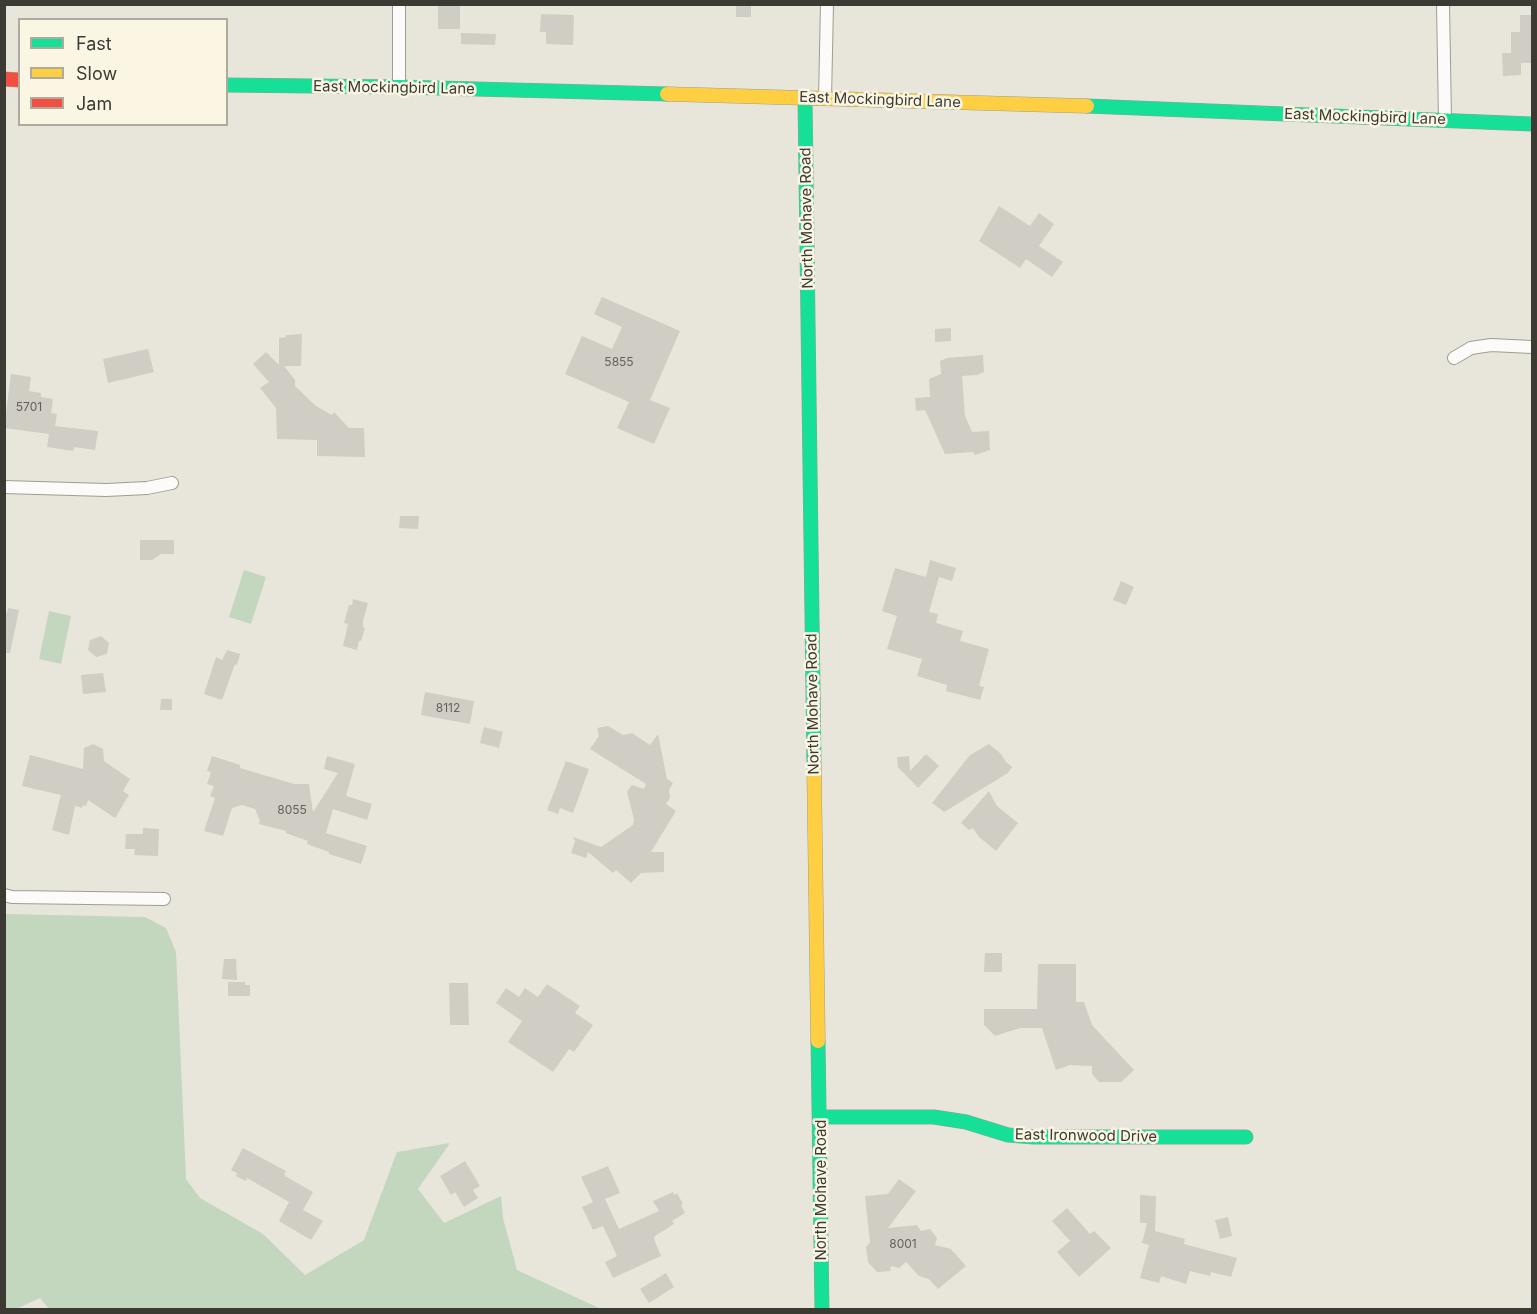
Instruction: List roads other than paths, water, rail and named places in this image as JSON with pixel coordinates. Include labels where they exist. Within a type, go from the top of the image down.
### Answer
[{"type":"street","points":[[399,4],[399,87]]},
{"type":"street","points":[[825,99],[827,4]]},
{"type":"street","points":[[1443,4],[1446,120]]},
{"type":"street","name":"East Mockingbird Lane","points":[[228,85],[399,87],[1132,107],[1533,124]]},
{"type":"street","name":"North Mohave Road","points":[[805,98],[822,1310]]},
{"type":"street","points":[[1454,358],[1471,348],[1491,345],[1533,347]]},
{"type":"street","points":[[4,487],[106,490],[147,488],[172,483]]},
{"type":"street","points":[[4,895],[164,899]]},
{"type":"street","name":"East Ironwood Drive","points":[[820,1117],[934,1117],[966,1122],[1008,1135],[1034,1137],[1246,1137]]}]
